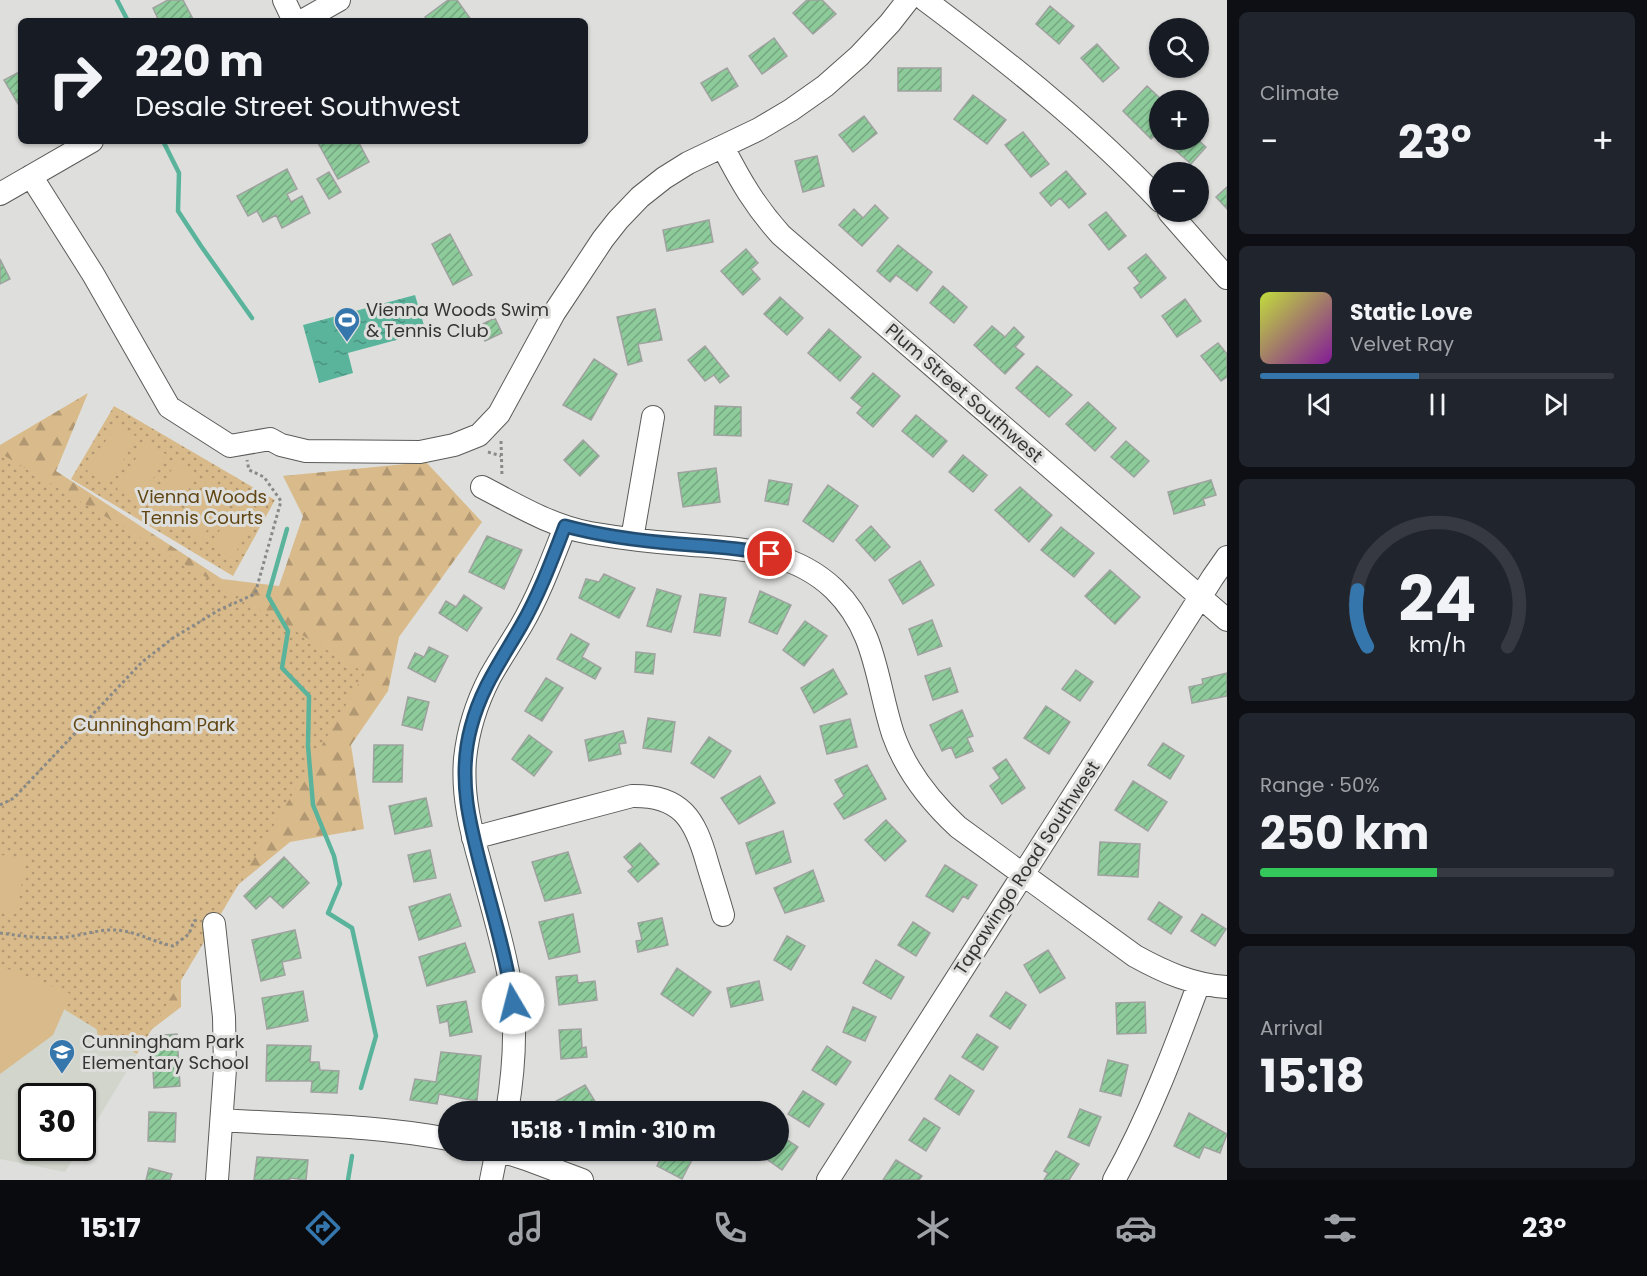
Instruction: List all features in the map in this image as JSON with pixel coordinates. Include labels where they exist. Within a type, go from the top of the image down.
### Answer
[{"type":"street","points":[[284,0],[293,18]]},
{"type":"street","points":[[307,18],[339,0]]},
{"type":"street","points":[[31,176],[93,274],[169,407],[230,446],[270,439],[281,445],[306,451],[420,452],[454,445],[479,435],[499,414],[554,313],[603,239],[640,197],[688,163],[759,129],[792,110],[825,86],[860,56],[908,0]]},
{"type":"street","points":[[925,0],[1045,93],[1149,190]]},
{"type":"street","points":[[2,188],[31,176],[87,144]]},
{"type":"street","name":"Plum Street Southwest","points":[[723,147],[742,185],[760,212],[781,235],[1227,620]]},
{"type":"street","points":[[1179,222],[1227,279]]},
{"type":"street","points":[[632,539],[653,417]]},
{"type":"street","points":[[489,491],[542,518],[588,532],[632,539],[750,550],[793,562],[814,573],[833,589],[861,625],[871,648],[894,736],[905,762],[921,788],[939,810],[958,827],[1134,956],[1158,969],[1199,983],[1227,987]]},
{"type":"street","points":[[509,1101],[514,1040],[513,1003],[508,969],[468,818],[465,759],[478,702],[490,677],[522,625],[545,577],[565,526]]},
{"type":"street","name":"Tapawingo Road Southwest","points":[[828,1180],[1227,557]]},
{"type":"street","points":[[473,838],[632,796],[661,799],[675,806],[687,816],[696,829],[723,915]]},
{"type":"street","points":[[214,924],[225,1017],[225,1069],[217,1180]]},
{"type":"street","points":[[1121,1177],[1169,1065],[1199,983]]},
{"type":"street","points":[[222,1120],[404,1132],[438,1137]]},
{"type":"street","points":[[491,1180],[495,1161]]},
{"type":"street","points":[[531,1161],[582,1180]]},
{"type":"path","points":[[489,491],[502,483],[499,414]]},
{"type":"path","points":[[0,805],[14,798],[142,662],[173,638],[219,610],[255,594],[281,501],[264,477],[249,470],[244,444]]},
{"type":"path","points":[[0,933],[40,938],[66,937],[113,930],[136,933],[158,943],[173,946],[189,934],[194,921],[211,917],[214,924]]},
{"type":"shaded area","name":"Cunningham Park Elementary School","points":[[0,970],[137,1054],[96,1122],[96,1083],[18,1083],[18,1161],[72,1161],[65,1172],[0,1159]]},
{"type":"green space","name":"Cunningham Park","points":[[88,393],[56,471],[222,579],[279,586],[303,516],[283,476],[426,462],[482,522],[399,637],[388,691],[351,745],[364,829],[290,842],[221,899],[181,915],[181,1007],[139,1039],[100,1048],[68,869],[0,743],[0,445]]},
{"type":"green space","name":"Vienna Woods Tennis Courts","points":[[114,406],[275,500],[233,576],[71,479]]},
{"type":"green space","points":[[116,424],[137,437],[109,484],[87,471]]},
{"type":"green space","points":[[146,442],[167,455],[139,502],[117,489]]},
{"type":"green space","name":"Cunningham Park","points":[[0,453],[365,673],[137,1054],[0,970]]},
{"type":"green space","points":[[177,461],[198,474],[170,521],[148,508]]},
{"type":"green space","points":[[208,479],[230,492],[201,540],[179,526]]},
{"type":"green space","points":[[239,498],[261,511],[232,558],[211,545]]},
{"type":"green space","points":[[1,855],[26,859],[16,914],[0,911]]},
{"type":"green space","points":[[0,966],[71,994],[53,1035],[0,1074]]},
{"type":"water","name":"Vienna Woods Swim & Tennis Club","points":[[415,295],[426,332],[348,353],[353,373],[319,383],[303,325]]},
{"type":"building","points":[[168,0],[183,0],[192,18],[158,18],[153,8]]},
{"type":"building","points":[[448,0],[457,0],[470,18],[426,18]]},
{"type":"building","points":[[807,0],[822,0],[836,14],[813,34],[793,13]]},
{"type":"building","points":[[1050,6],[1074,26],[1059,44],[1036,24]]},
{"type":"building","points":[[774,38],[787,56],[762,74],[749,56]]},
{"type":"building","points":[[1097,44],[1119,68],[1103,82],[1081,58]]},
{"type":"building","points":[[727,68],[738,86],[712,101],[701,83]]},
{"type":"building","points":[[898,68],[941,68],[941,91],[898,91]]},
{"type":"building","points":[[18,73],[18,104],[4,80]]},
{"type":"building","points":[[1147,86],[1151,90],[1149,90],[1149,137],[1123,111]]},
{"type":"building","points":[[973,95],[1006,120],[987,144],[954,119]]},
{"type":"building","points":[[864,116],[877,133],[853,152],[839,135]]},
{"type":"building","points":[[1023,132],[1049,164],[1031,177],[1005,145]]},
{"type":"building","points":[[319,144],[360,144],[369,162],[338,179]]},
{"type":"building","points":[[1175,150],[1203,150],[1193,162],[1189,162]]},
{"type":"building","points":[[817,156],[824,186],[803,192],[795,161]]},
{"type":"building","points":[[287,169],[297,189],[287,194],[291,202],[302,196],[310,213],[282,228],[276,215],[263,222],[257,211],[248,216],[237,196]]},
{"type":"building","points":[[1066,171],[1086,194],[1069,208],[1060,198],[1051,206],[1040,193]]},
{"type":"building","points":[[329,172],[341,192],[329,199],[317,179]]},
{"type":"building","points":[[1227,187],[1227,209],[1216,197]]},
{"type":"building","points":[[875,205],[888,218],[862,246],[839,225],[854,209],[863,218]]},
{"type":"building","points":[[1106,212],[1126,236],[1109,250],[1089,225]]},
{"type":"building","points":[[709,220],[713,242],[667,251],[663,230]]},
{"type":"building","points":[[450,234],[472,275],[453,285],[432,244]]},
{"type":"building","points":[[898,245],[932,272],[917,291],[896,275],[890,282],[877,271]]},
{"type":"building","points":[[746,249],[758,263],[751,269],[760,279],[743,295],[721,271]]},
{"type":"building","points":[[1146,254],[1166,278],[1141,298],[1134,288],[1140,283],[1128,268]]},
{"type":"building","points":[[0,259],[10,279],[0,284]]},
{"type":"building","points":[[943,286],[967,307],[954,323],[930,303]]},
{"type":"building","points":[[780,297],[803,318],[787,335],[764,314]]},
{"type":"building","points":[[1185,299],[1201,321],[1177,337],[1162,316]]},
{"type":"building","points":[[655,309],[662,340],[638,344],[642,361],[628,365],[617,317]]},
{"type":"building","points":[[495,318],[502,333],[485,341],[478,326]]},
{"type":"building","points":[[992,326],[1005,337],[1014,327],[1024,337],[1015,347],[1024,354],[1005,374],[974,345]]},
{"type":"building","points":[[829,329],[861,357],[840,381],[808,353]]},
{"type":"building","points":[[1218,343],[1227,354],[1227,377],[1221,381],[1201,356]]},
{"type":"building","points":[[705,346],[729,376],[720,383],[714,375],[705,381],[688,360]]},
{"type":"building","points":[[594,359],[617,374],[591,420],[563,405]]},
{"type":"building","points":[[1037,366],[1072,395],[1049,417],[1016,388]]},
{"type":"building","points":[[873,373],[900,396],[873,427],[857,413],[862,407],[851,398]]},
{"type":"building","points":[[1088,402],[1116,428],[1095,451],[1066,424]]},
{"type":"building","points":[[715,406],[741,407],[741,436],[714,435]]},
{"type":"building","points":[[916,415],[947,441],[933,457],[902,431]]},
{"type":"building","points":[[583,440],[599,456],[580,476],[564,460]]},
{"type":"building","points":[[1126,441],[1149,461],[1134,477],[1111,457]]},
{"type":"building","points":[[963,455],[987,475],[973,492],[949,472]]},
{"type":"building","points":[[716,468],[720,502],[683,507],[678,473]]},
{"type":"building","points":[[769,480],[792,484],[788,505],[765,501]]},
{"type":"building","points":[[1211,480],[1216,495],[1203,499],[1205,505],[1174,514],[1168,492]]},
{"type":"building","points":[[828,485],[858,506],[833,542],[803,521]]},
{"type":"building","points":[[1020,487],[1052,515],[1029,542],[995,510]]},
{"type":"building","points":[[871,526],[890,547],[875,561],[856,540]]},
{"type":"building","points":[[1061,527],[1094,553],[1074,577],[1041,550]]},
{"type":"building","points":[[487,536],[522,550],[504,589],[469,572]]},
{"type":"building","points":[[920,561],[934,585],[903,604],[889,580]]},
{"type":"building","points":[[1110,570],[1140,597],[1115,624],[1085,596]]},
{"type":"building","points":[[604,574],[635,588],[619,618],[579,598],[586,579],[599,582]]},
{"type":"building","points":[[657,589],[681,596],[671,632],[647,626]]},
{"type":"building","points":[[760,591],[791,605],[777,634],[749,622]]},
{"type":"building","points":[[700,594],[726,598],[720,636],[694,632]]},
{"type":"building","points":[[464,595],[482,608],[467,631],[439,613],[446,601],[456,607]]},
{"type":"building","points":[[932,620],[942,646],[918,655],[909,629]]},
{"type":"building","points":[[805,621],[827,636],[804,666],[783,650]]},
{"type":"building","points":[[571,634],[589,644],[582,657],[601,668],[595,679],[557,659]]},
{"type":"building","points":[[429,647],[448,656],[435,682],[408,668],[415,653],[424,657]]},
{"type":"building","points":[[636,652],[655,654],[653,674],[635,672]]},
{"type":"building","points":[[950,668],[958,692],[933,700],[925,676]]},
{"type":"building","points":[[833,669],[847,694],[814,713],[801,688]]},
{"type":"building","points":[[1076,670],[1093,682],[1080,701],[1062,689]]},
{"type":"building","points":[[1227,673],[1227,696],[1192,703],[1189,687],[1203,684],[1202,679]]},
{"type":"building","points":[[546,678],[563,688],[542,721],[525,711]]},
{"type":"building","points":[[408,697],[429,702],[422,730],[402,725]]},
{"type":"building","points":[[1046,706],[1070,722],[1049,754],[1024,738]]},
{"type":"building","points":[[962,710],[973,736],[967,738],[973,751],[956,758],[951,747],[942,751],[930,725]]},
{"type":"building","points":[[648,718],[675,722],[671,752],[643,748]]},
{"type":"building","points":[[850,719],[857,747],[827,754],[820,726]]},
{"type":"building","points":[[623,731],[626,743],[619,744],[621,754],[589,761],[585,740]]},
{"type":"building","points":[[529,735],[552,752],[534,776],[512,759]]},
{"type":"building","points":[[709,737],[731,751],[714,778],[691,763]]},
{"type":"building","points":[[1163,743],[1184,756],[1170,779],[1148,765]]},
{"type":"building","points":[[374,745],[403,745],[402,782],[373,782]]},
{"type":"building","points":[[1006,759],[1025,788],[1002,804],[990,786],[1000,778],[993,768]]},
{"type":"building","points":[[867,765],[886,799],[844,819],[834,804],[844,796],[835,780]]},
{"type":"building","points":[[760,776],[775,803],[739,824],[721,798]]},
{"type":"building","points":[[1133,781],[1167,802],[1148,831],[1115,810]]},
{"type":"building","points":[[426,798],[432,826],[395,834],[389,806]]},
{"type":"building","points":[[886,820],[906,841],[885,861],[865,840]]},
{"type":"building","points":[[783,831],[791,862],[756,874],[746,843]]},
{"type":"building","points":[[1100,842],[1140,844],[1138,877],[1098,875]]},
{"type":"building","points":[[640,843],[659,864],[638,882],[628,871],[633,867],[624,857]]},
{"type":"building","points":[[430,850],[436,878],[414,882],[408,855]]},
{"type":"building","points":[[568,852],[581,893],[545,901],[532,862]]},
{"type":"building","points":[[284,857],[309,883],[283,908],[270,896],[256,909],[244,896]]},
{"type":"building","points":[[945,865],[977,885],[968,899],[963,896],[953,912],[926,896]]},
{"type":"building","points":[[813,870],[824,901],[785,913],[774,888]]},
{"type":"building","points":[[450,894],[461,926],[419,940],[409,907]]},
{"type":"building","points":[[1159,902],[1182,917],[1171,934],[1148,919]]},
{"type":"building","points":[[573,914],[580,952],[549,959],[539,922]]},
{"type":"building","points":[[1202,914],[1226,929],[1215,946],[1191,931]]},
{"type":"building","points":[[662,918],[668,945],[638,952],[636,941],[642,940],[638,923]]},
{"type":"building","points":[[913,922],[930,933],[916,956],[898,945]]},
{"type":"building","points":[[295,930],[301,958],[282,962],[285,975],[261,981],[252,940]]},
{"type":"building","points":[[787,936],[805,946],[791,970],[774,960]]},
{"type":"building","points":[[465,943],[475,972],[427,986],[419,957]]},
{"type":"building","points":[[1048,950],[1065,978],[1040,993],[1024,965]]},
{"type":"building","points":[[876,960],[904,977],[891,999],[863,983]]},
{"type":"building","points":[[677,968],[711,992],[693,1016],[661,994]]},
{"type":"building","points":[[577,975],[578,983],[595,981],[597,1000],[559,1005],[556,977]]},
{"type":"building","points":[[759,981],[763,1000],[731,1007],[727,988]]},
{"type":"building","points":[[303,991],[308,1021],[267,1029],[262,998]]},
{"type":"building","points":[[1006,992],[1026,1005],[1010,1029],[990,1016]]},
{"type":"building","points":[[466,1001],[472,1032],[450,1036],[448,1021],[440,1023],[437,1006]]},
{"type":"building","points":[[1145,1002],[1146,1033],[1117,1034],[1116,1003]]},
{"type":"building","points":[[853,1007],[876,1017],[865,1041],[843,1032]]},
{"type":"building","points":[[581,1029],[582,1048],[586,1047],[587,1057],[561,1059],[559,1030]]},
{"type":"building","points":[[177,1034],[180,1086],[154,1088],[151,1036]]},
{"type":"building","points":[[977,1034],[998,1047],[983,1070],[962,1057]]},
{"type":"building","points":[[267,1045],[311,1046],[310,1062],[319,1062],[320,1070],[339,1071],[337,1093],[311,1092],[312,1081],[266,1081]]},
{"type":"building","points":[[827,1046],[851,1062],[836,1085],[812,1070]]},
{"type":"building","points":[[441,1052],[481,1056],[477,1101],[439,1094],[437,1104],[410,1100],[415,1079],[436,1082]]},
{"type":"building","points":[[1108,1060],[1128,1065],[1121,1096],[1100,1091]]},
{"type":"building","points":[[950,1075],[974,1091],[959,1115],[935,1099]]},
{"type":"building","points":[[585,1085],[595,1101],[556,1101]]},
{"type":"building","points":[[803,1091],[824,1104],[809,1127],[789,1112]]},
{"type":"building","points":[[1080,1109],[1101,1117],[1089,1146],[1068,1137]]},
{"type":"building","points":[[149,1112],[176,1113],[175,1142],[148,1141]]},
{"type":"building","points":[[1189,1113],[1227,1134],[1220,1153],[1204,1147],[1199,1158],[1174,1146]]},
{"type":"building","points":[[924,1118],[940,1128],[926,1151],[909,1140]]},
{"type":"building","points":[[789,1141],[798,1147],[789,1160]]},
{"type":"building","points":[[1056,1151],[1079,1164],[1069,1180],[1044,1180],[1048,1173],[1044,1171]]},
{"type":"building","points":[[257,1157],[308,1160],[306,1180],[290,1178],[290,1180],[254,1180]]},
{"type":"building","points":[[896,1160],[922,1176],[919,1180],[883,1180]]},
{"type":"building","points":[[660,1161],[691,1161],[682,1179],[657,1166]]},
{"type":"building","points":[[769,1161],[788,1161],[782,1170]]},
{"type":"building","points":[[149,1168],[172,1174],[170,1180],[146,1180]]},
{"type":"waterway","points":[[117,0],[126,18]]},
{"type":"waterway","points":[[164,144],[179,173],[178,211],[252,318]]},
{"type":"waterway","points":[[287,529],[268,596],[288,631],[282,668],[309,696],[308,746],[313,805],[334,856],[340,884],[328,913],[352,928],[376,1036],[361,1088]]},
{"type":"waterway","points":[[348,1180],[352,1156]]},
{"type":"place","name":"Vienna Woods Swim & Tennis Club","points":[[347,343]]},
{"type":"place","name":"Cunningham Park Elementary School","points":[[62,1075]]},
{"type":"route","points":[[513,1003],[508,969],[468,818],[465,759],[478,702],[490,677],[522,625],[545,577],[565,526],[632,539],[750,550],[770,554]]}]
